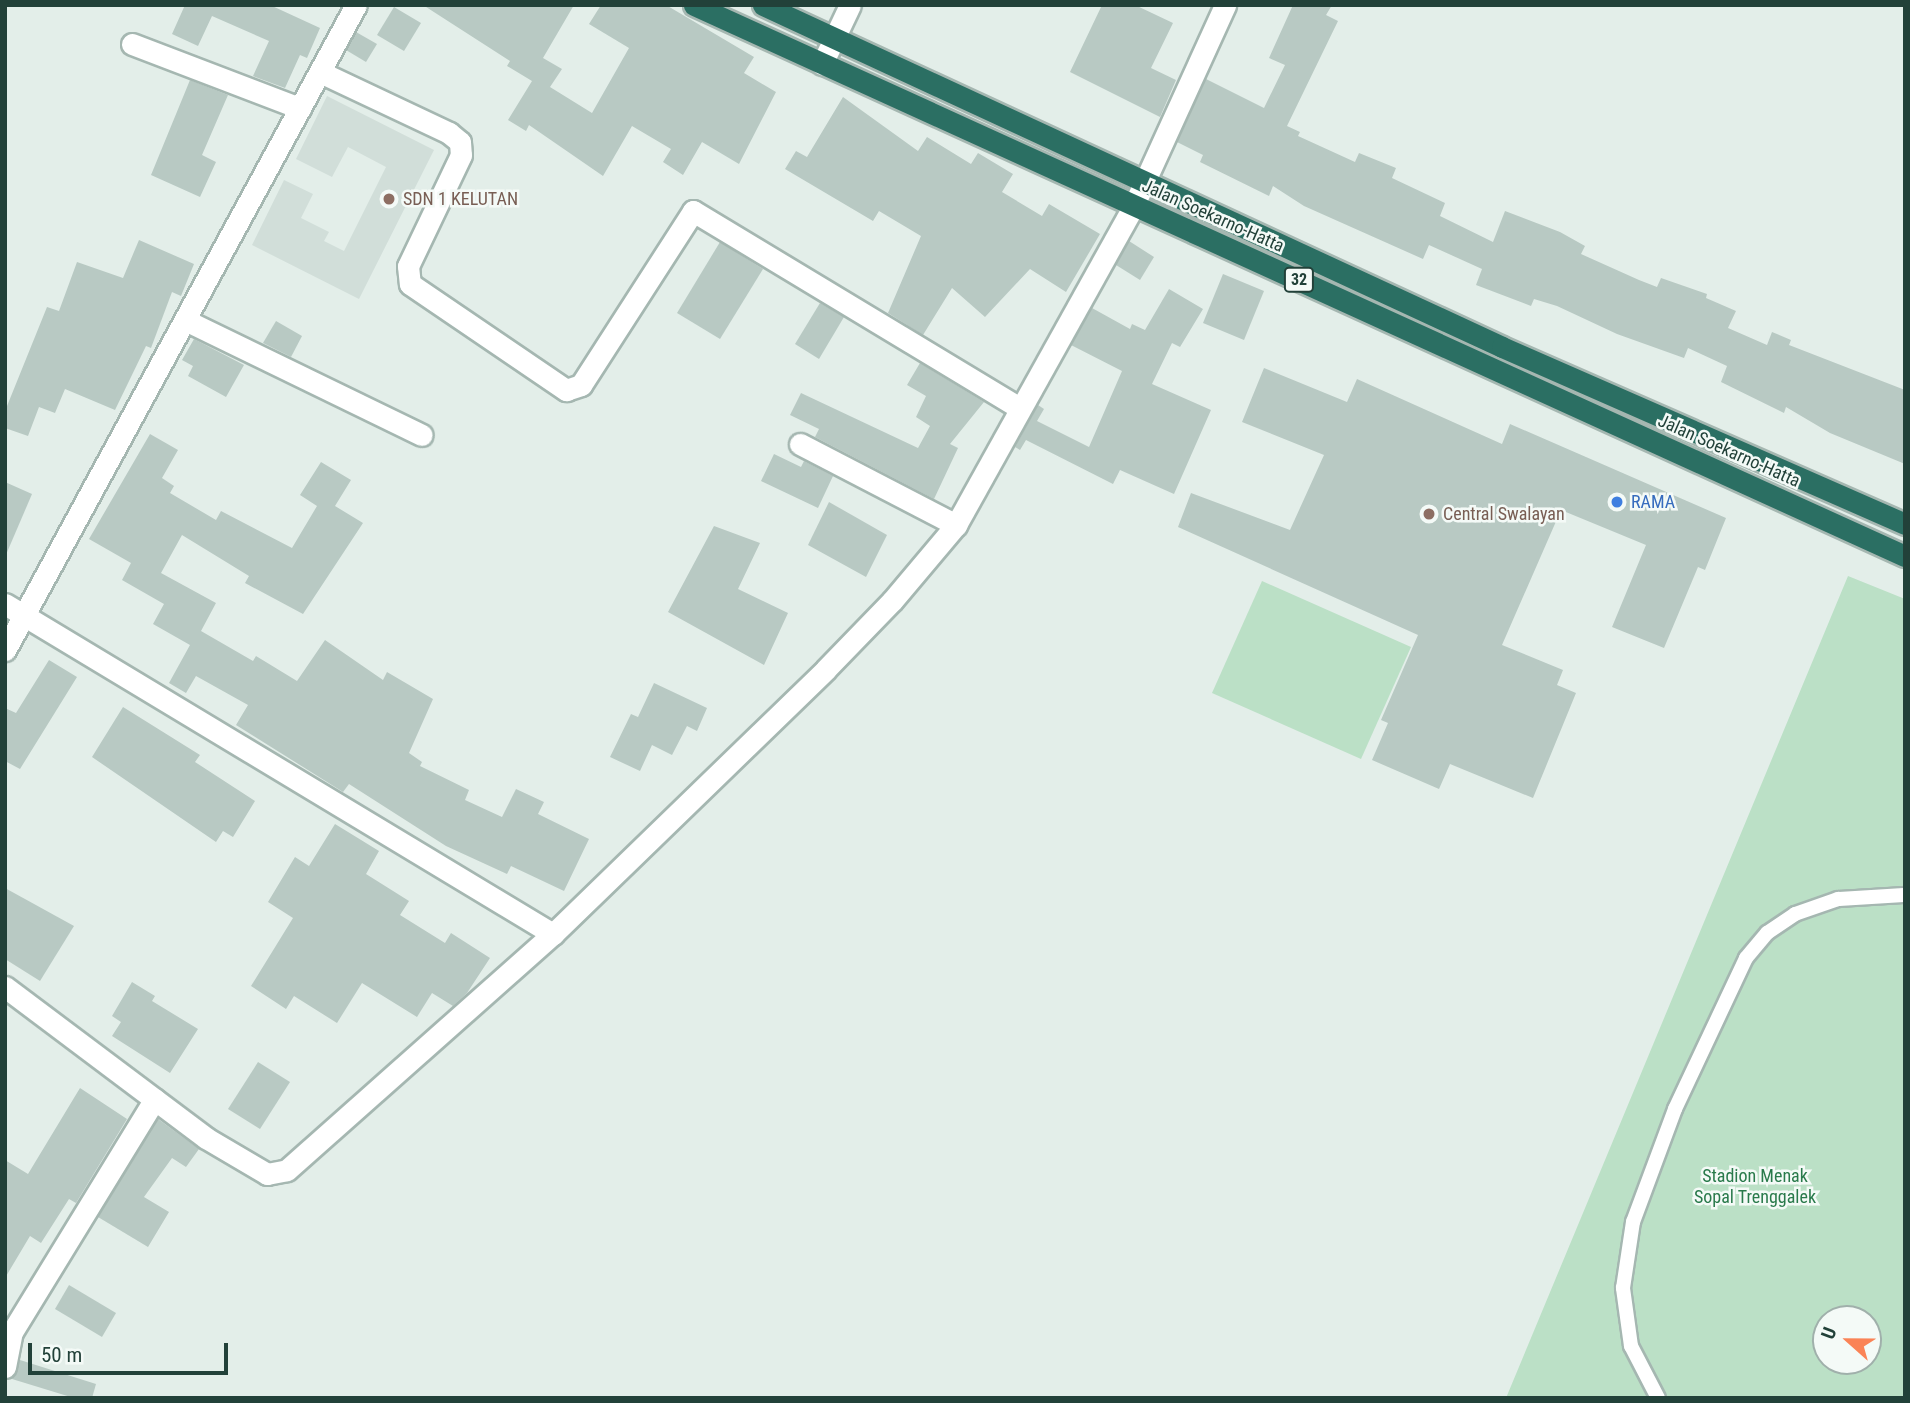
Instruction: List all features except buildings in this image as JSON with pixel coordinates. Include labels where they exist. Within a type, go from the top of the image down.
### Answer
[{"type":"highway","name":"Jalan Soekarno-Hatta","points":[[694,5],[1905,556]]},
{"type":"highway","name":"Jalan Soekarno-Hatta","points":[[762,5],[1502,347],[1905,524]]},
{"type":"highway","points":[[1494,369],[1502,347]]},
{"type":"street","points":[[5,650],[356,5]]},
{"type":"street","points":[[822,64],[850,5]]},
{"type":"street","points":[[5,986],[155,1099],[250,1166],[267,1174],[287,1170],[553,934],[826,668],[892,601],[956,525],[1018,407],[1134,205],[1225,5]]},
{"type":"street","points":[[132,44],[300,108]]},
{"type":"street","points":[[320,72],[449,132],[460,142],[461,155],[408,266],[410,284],[566,390],[581,385],[693,211],[1018,407]]},
{"type":"street","points":[[186,320],[422,435]]},
{"type":"street","points":[[800,444],[956,525]]},
{"type":"street","points":[[5,604],[206,721],[553,934]]},
{"type":"street","points":[[5,1367],[12,1332],[155,1099]]},
{"type":"lane","points":[[1657,1398],[1631,1346],[1623,1288],[1633,1222],[1675,1109],[1746,958],[1767,933],[1795,914],[1838,900],[1905,895]]},
{"type":"shaded area","name":"SDN 1 KELUTAN","points":[[327,96],[434,150],[359,299],[252,245],[284,180],[313,194],[301,218],[329,232],[324,241],[344,251],[386,167],[348,147],[332,177],[296,159]]},
{"type":"green space","name":"Stadion Menak Sopal Trenggalek","points":[[1848,576],[1905,599],[1905,1398],[1506,1398]]},
{"type":"green space","points":[[1262,581],[1411,647],[1361,759],[1212,693]]},
{"type":"place","name":"SDN 1 KELUTAN","points":[[389,199]]},
{"type":"place","name":"RAMA","points":[[1617,502]]},
{"type":"place","name":"Central Swalayan","points":[[1429,514]]}]
